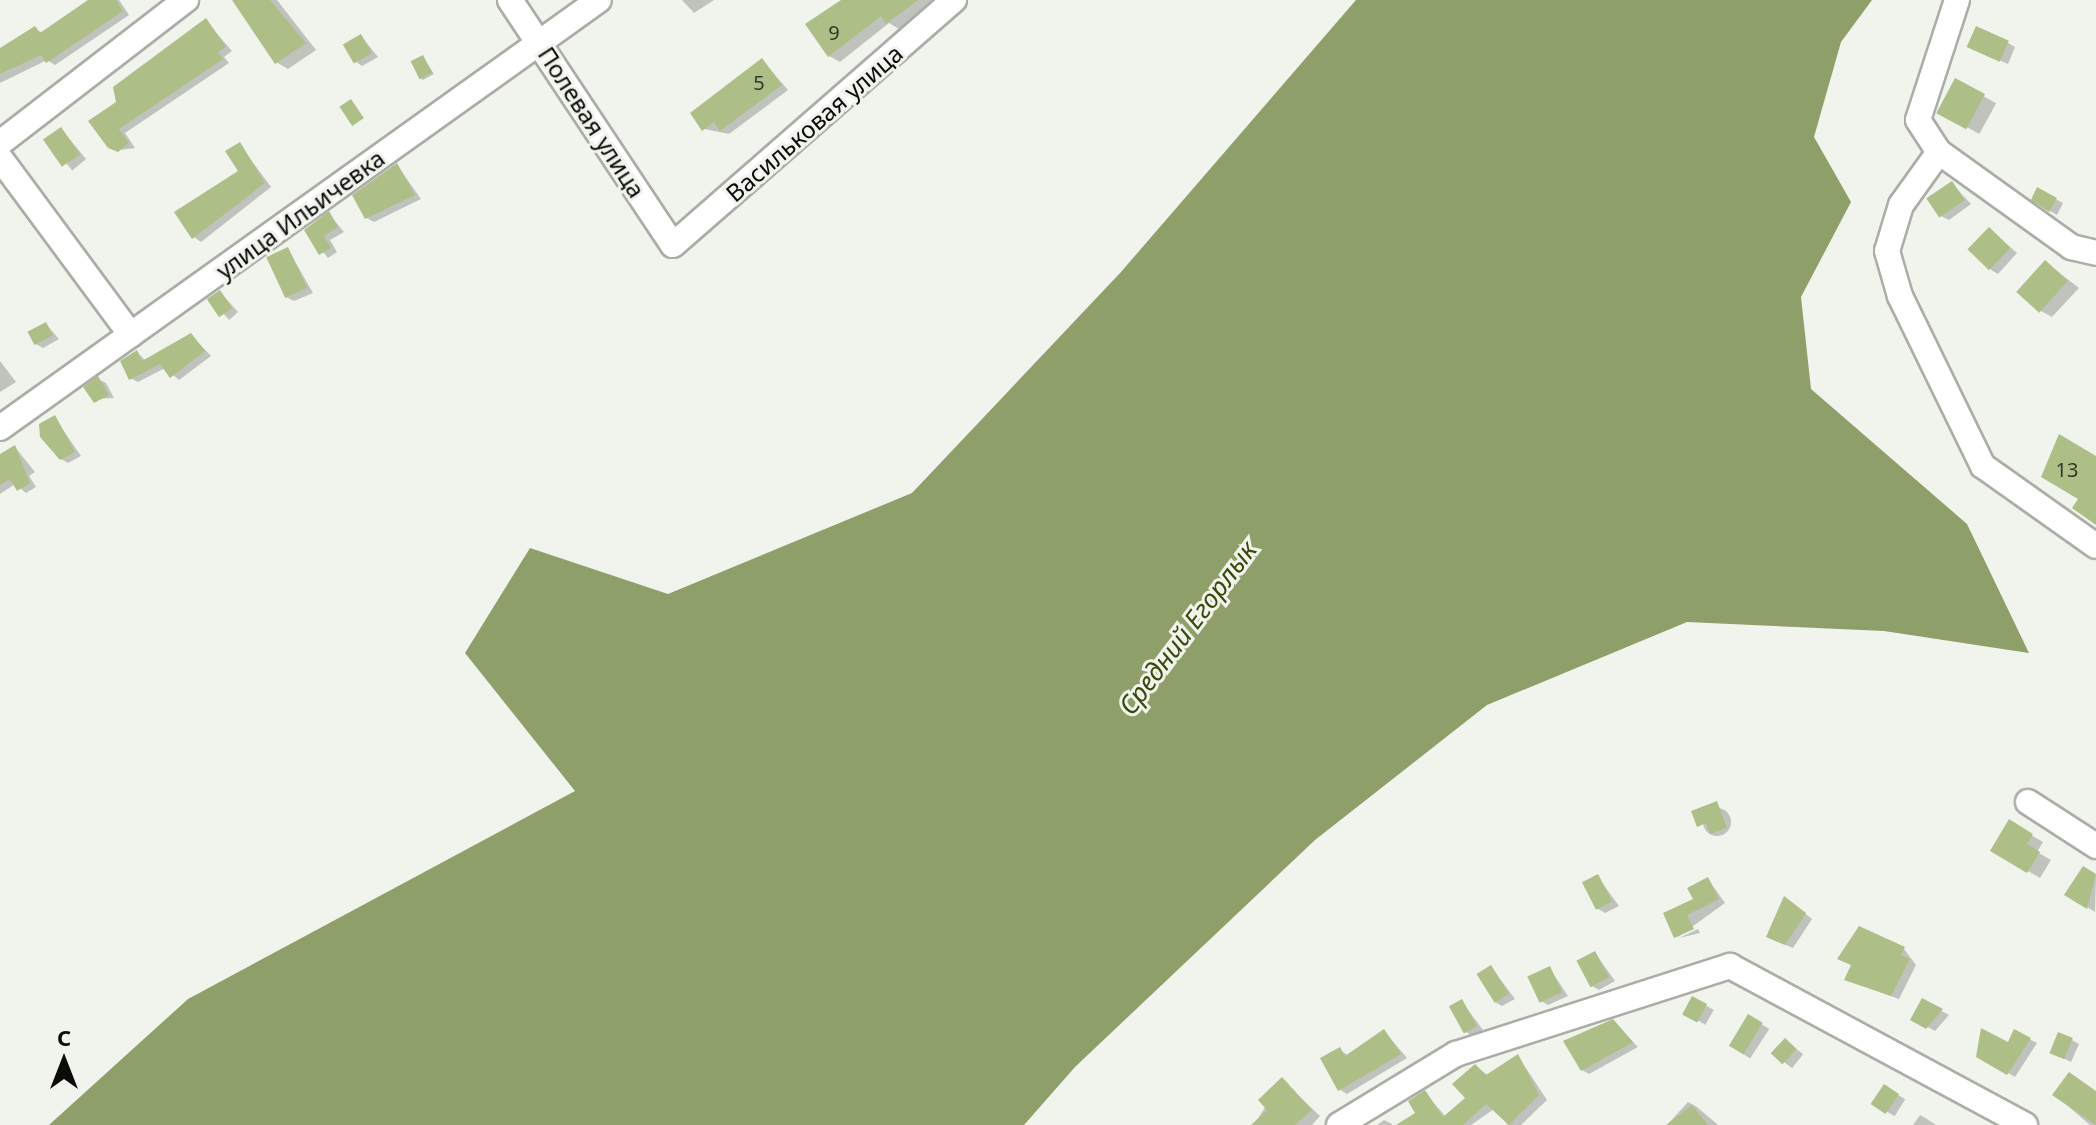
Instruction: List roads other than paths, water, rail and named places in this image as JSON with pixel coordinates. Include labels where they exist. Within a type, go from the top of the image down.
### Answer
[{"type":"street","points":[[0,143],[186,0]]},
{"type":"street","name":"Полевая улица","points":[[510,0],[673,245]]},
{"type":"street","name":"улица Ильичевка","points":[[0,428],[599,0]]},
{"type":"street","name":"Васильковая улица","points":[[673,245],[954,0]]},
{"type":"street","points":[[1957,0],[1918,120],[1939,152],[2071,247],[2096,253]]},
{"type":"street","points":[[1939,152],[1901,205],[1887,251],[1900,296],[1983,466],[2096,546]]},
{"type":"street","points":[[0,158],[131,335]]},
{"type":"street","points":[[2028,802],[2096,846]]},
{"type":"street","points":[[1339,1125],[1456,1054],[1730,966],[2025,1125]]},
{"type":"water","name":"Средний Егорлык","points":[[1356,0],[1872,0],[1841,42],[1814,137],[1851,202],[1801,297],[1811,389],[1967,524],[2029,653],[1884,631],[1687,622],[1487,705],[1315,840],[1075,1067],[1024,1125],[49,1125],[188,999],[575,791],[465,653],[530,548],[668,594],[912,493],[1121,272]]}]
